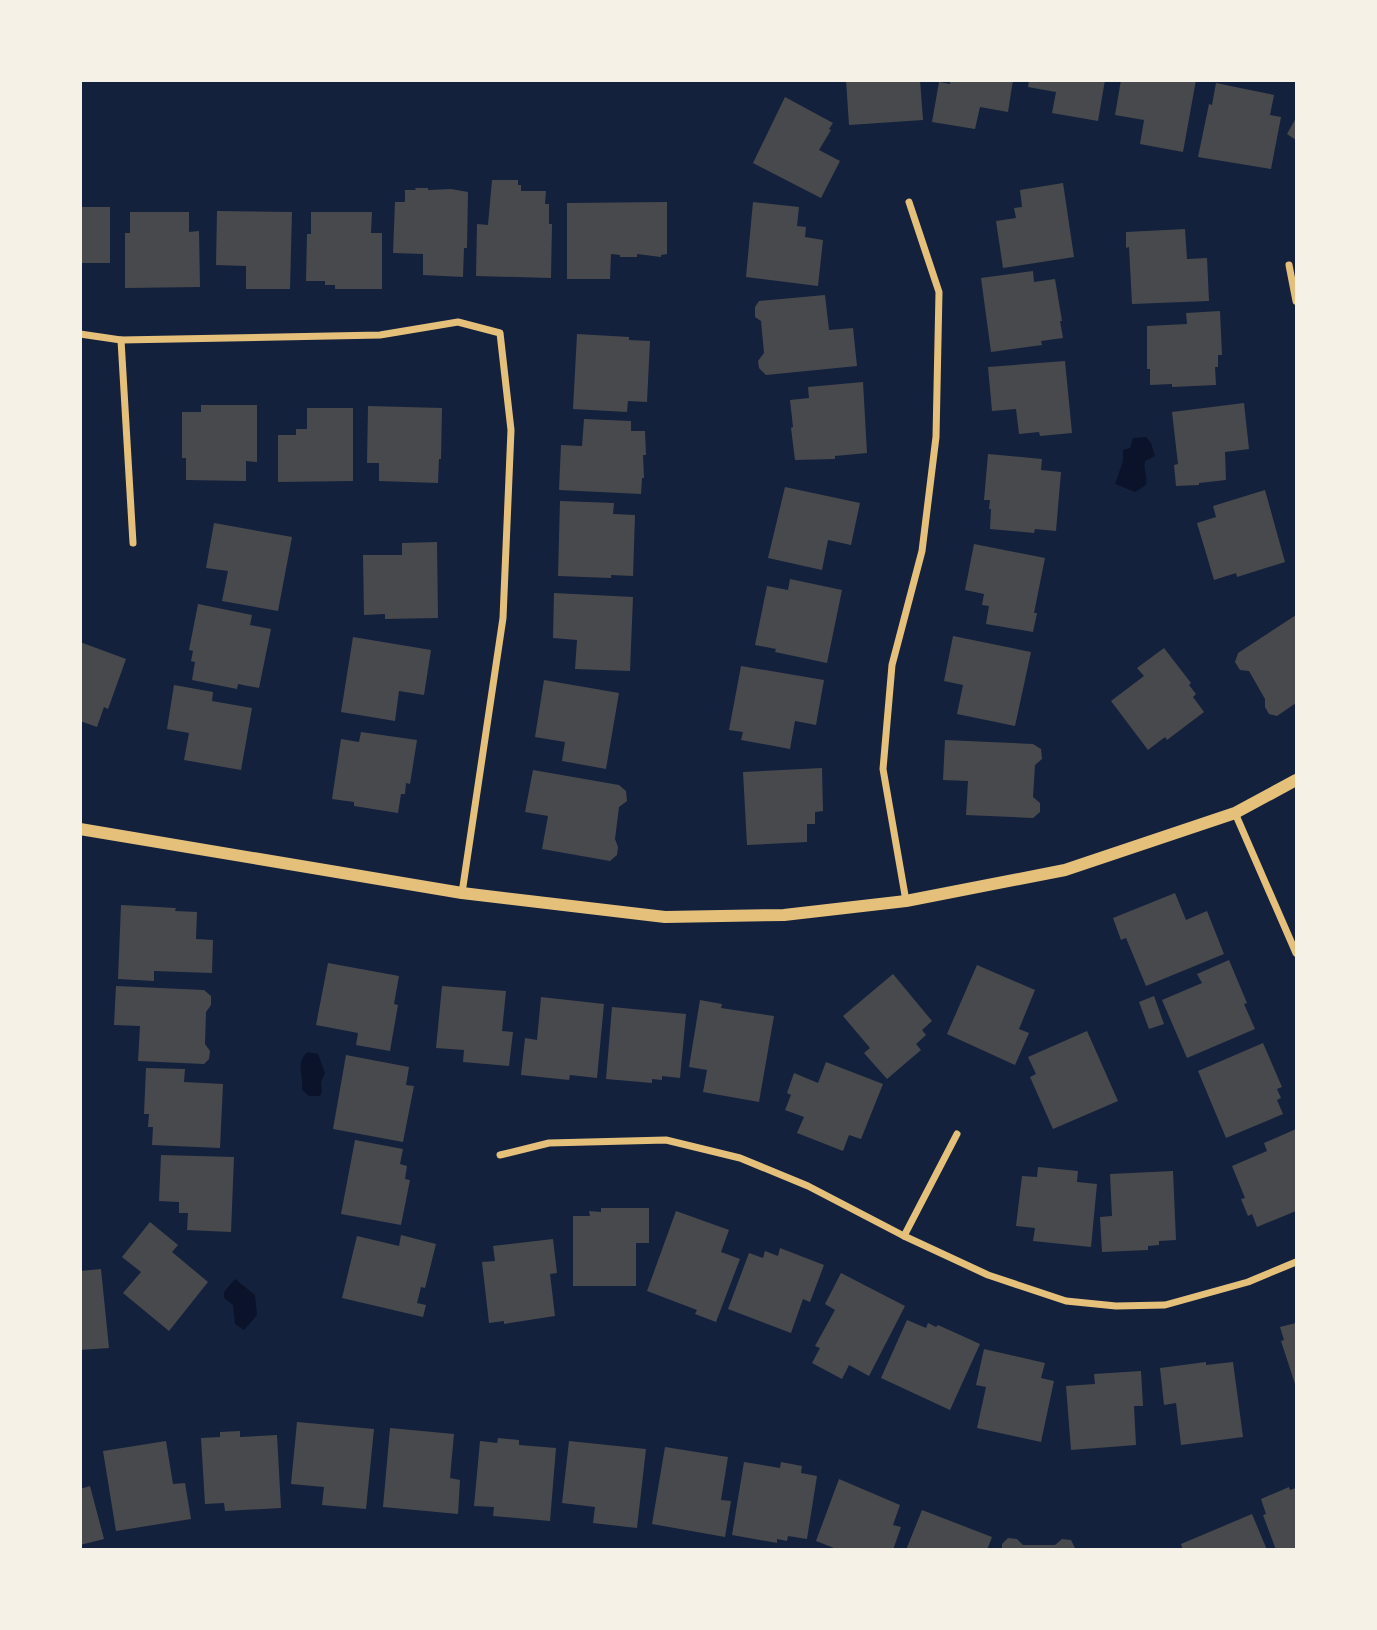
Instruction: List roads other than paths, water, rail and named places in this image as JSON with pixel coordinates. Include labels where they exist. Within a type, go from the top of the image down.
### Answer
[{"type":"street","points":[[906,901],[883,769],[892,665],[922,551],[936,437],[939,292],[909,202]]},
{"type":"street","points":[[1289,265],[1297,301]]},
{"type":"street","points":[[80,334],[121,340],[380,335],[458,322],[500,333],[511,430],[503,618],[461,893]]},
{"type":"street","points":[[121,340],[133,543]]},
{"type":"street","points":[[80,829],[461,893],[665,917],[784,915],[906,901],[1065,870],[1235,814],[1297,780]]},
{"type":"street","points":[[1235,814],[1297,953]]},
{"type":"street","points":[[904,1236],[957,1134]]},
{"type":"street","points":[[500,1155],[549,1143],[666,1140],[740,1158],[808,1186],[904,1236],[988,1275],[1066,1301],[1116,1306],[1165,1305],[1248,1282],[1297,1262]]},
{"type":"water","points":[[1146,437],[1155,456],[1145,461],[1146,485],[1135,492],[1115,484],[1123,461],[1123,450],[1130,448],[1133,438]]},
{"type":"water","points":[[308,1052],[318,1054],[325,1073],[320,1096],[309,1096],[302,1090],[301,1064]]},
{"type":"water","points":[[235,1279],[255,1295],[257,1315],[244,1330],[235,1324],[233,1305],[224,1298],[224,1292]]}]
